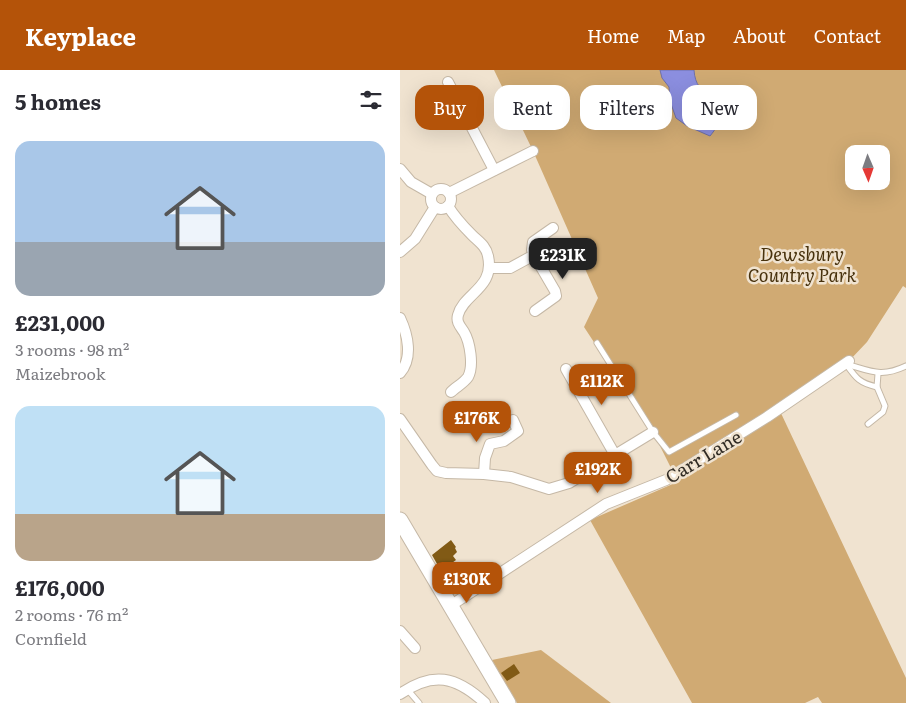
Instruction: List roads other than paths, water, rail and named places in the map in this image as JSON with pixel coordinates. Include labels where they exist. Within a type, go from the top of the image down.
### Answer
[{"type":"main road","points":[[400,520],[508,703]]},
{"type":"street","points":[[448,82],[494,170]]},
{"type":"street","points":[[449,193],[533,151]]},
{"type":"street","points":[[400,169],[411,182],[432,194]]},
{"type":"street","points":[[432,194],[440,189],[449,193]]},
{"type":"street","points":[[448,206],[450,200],[449,193]]},
{"type":"street","points":[[432,194],[432,202],[435,207]]},
{"type":"street","points":[[435,207],[442,208],[448,206]]},
{"type":"street","points":[[448,206],[472,236],[484,246],[488,255],[489,268],[487,277],[460,309],[457,316],[458,323],[467,340],[471,368],[466,380],[451,392]]},
{"type":"street","points":[[400,252],[415,239],[435,207]]},
{"type":"street","points":[[535,311],[556,296],[532,250],[533,242],[553,228]]},
{"type":"street","points":[[489,268],[510,268],[534,256]]},
{"type":"street","points":[[400,318],[408,342],[408,359],[400,373]]},
{"type":"street","name":"Carr Lane","points":[[450,606],[606,504],[666,480],[766,417],[847,362]]},
{"type":"street","points":[[566,369],[615,455]]},
{"type":"street","points":[[400,419],[437,471],[511,477],[549,489],[569,483],[653,432]]},
{"type":"street","points":[[484,474],[485,458],[490,444],[504,441],[518,431],[513,420]]},
{"type":"street","points":[[400,631],[415,648]]},
{"type":"street","points":[[404,691],[418,682],[435,678],[463,686],[485,703]]},
{"type":"lane","points":[[597,342],[653,432],[669,452],[736,415]]},
{"type":"lane","points":[[847,362],[878,374],[895,371],[906,366]]},
{"type":"lane","points":[[847,362],[860,381],[877,387]]},
{"type":"lane","points":[[868,424],[883,412],[885,406],[877,387],[878,374]]},
{"type":"lane","points":[[404,691],[420,703]]},
{"type":"water","points":[[660,70],[694,70],[698,85],[682,85],[682,122],[676,118],[672,107],[672,85],[667,85],[662,78]]},
{"type":"water","points":[[696,130],[714,130],[710,136]]},
{"type":"park label","name":"Dewsbury Country Park","points":[[802,263]]}]
